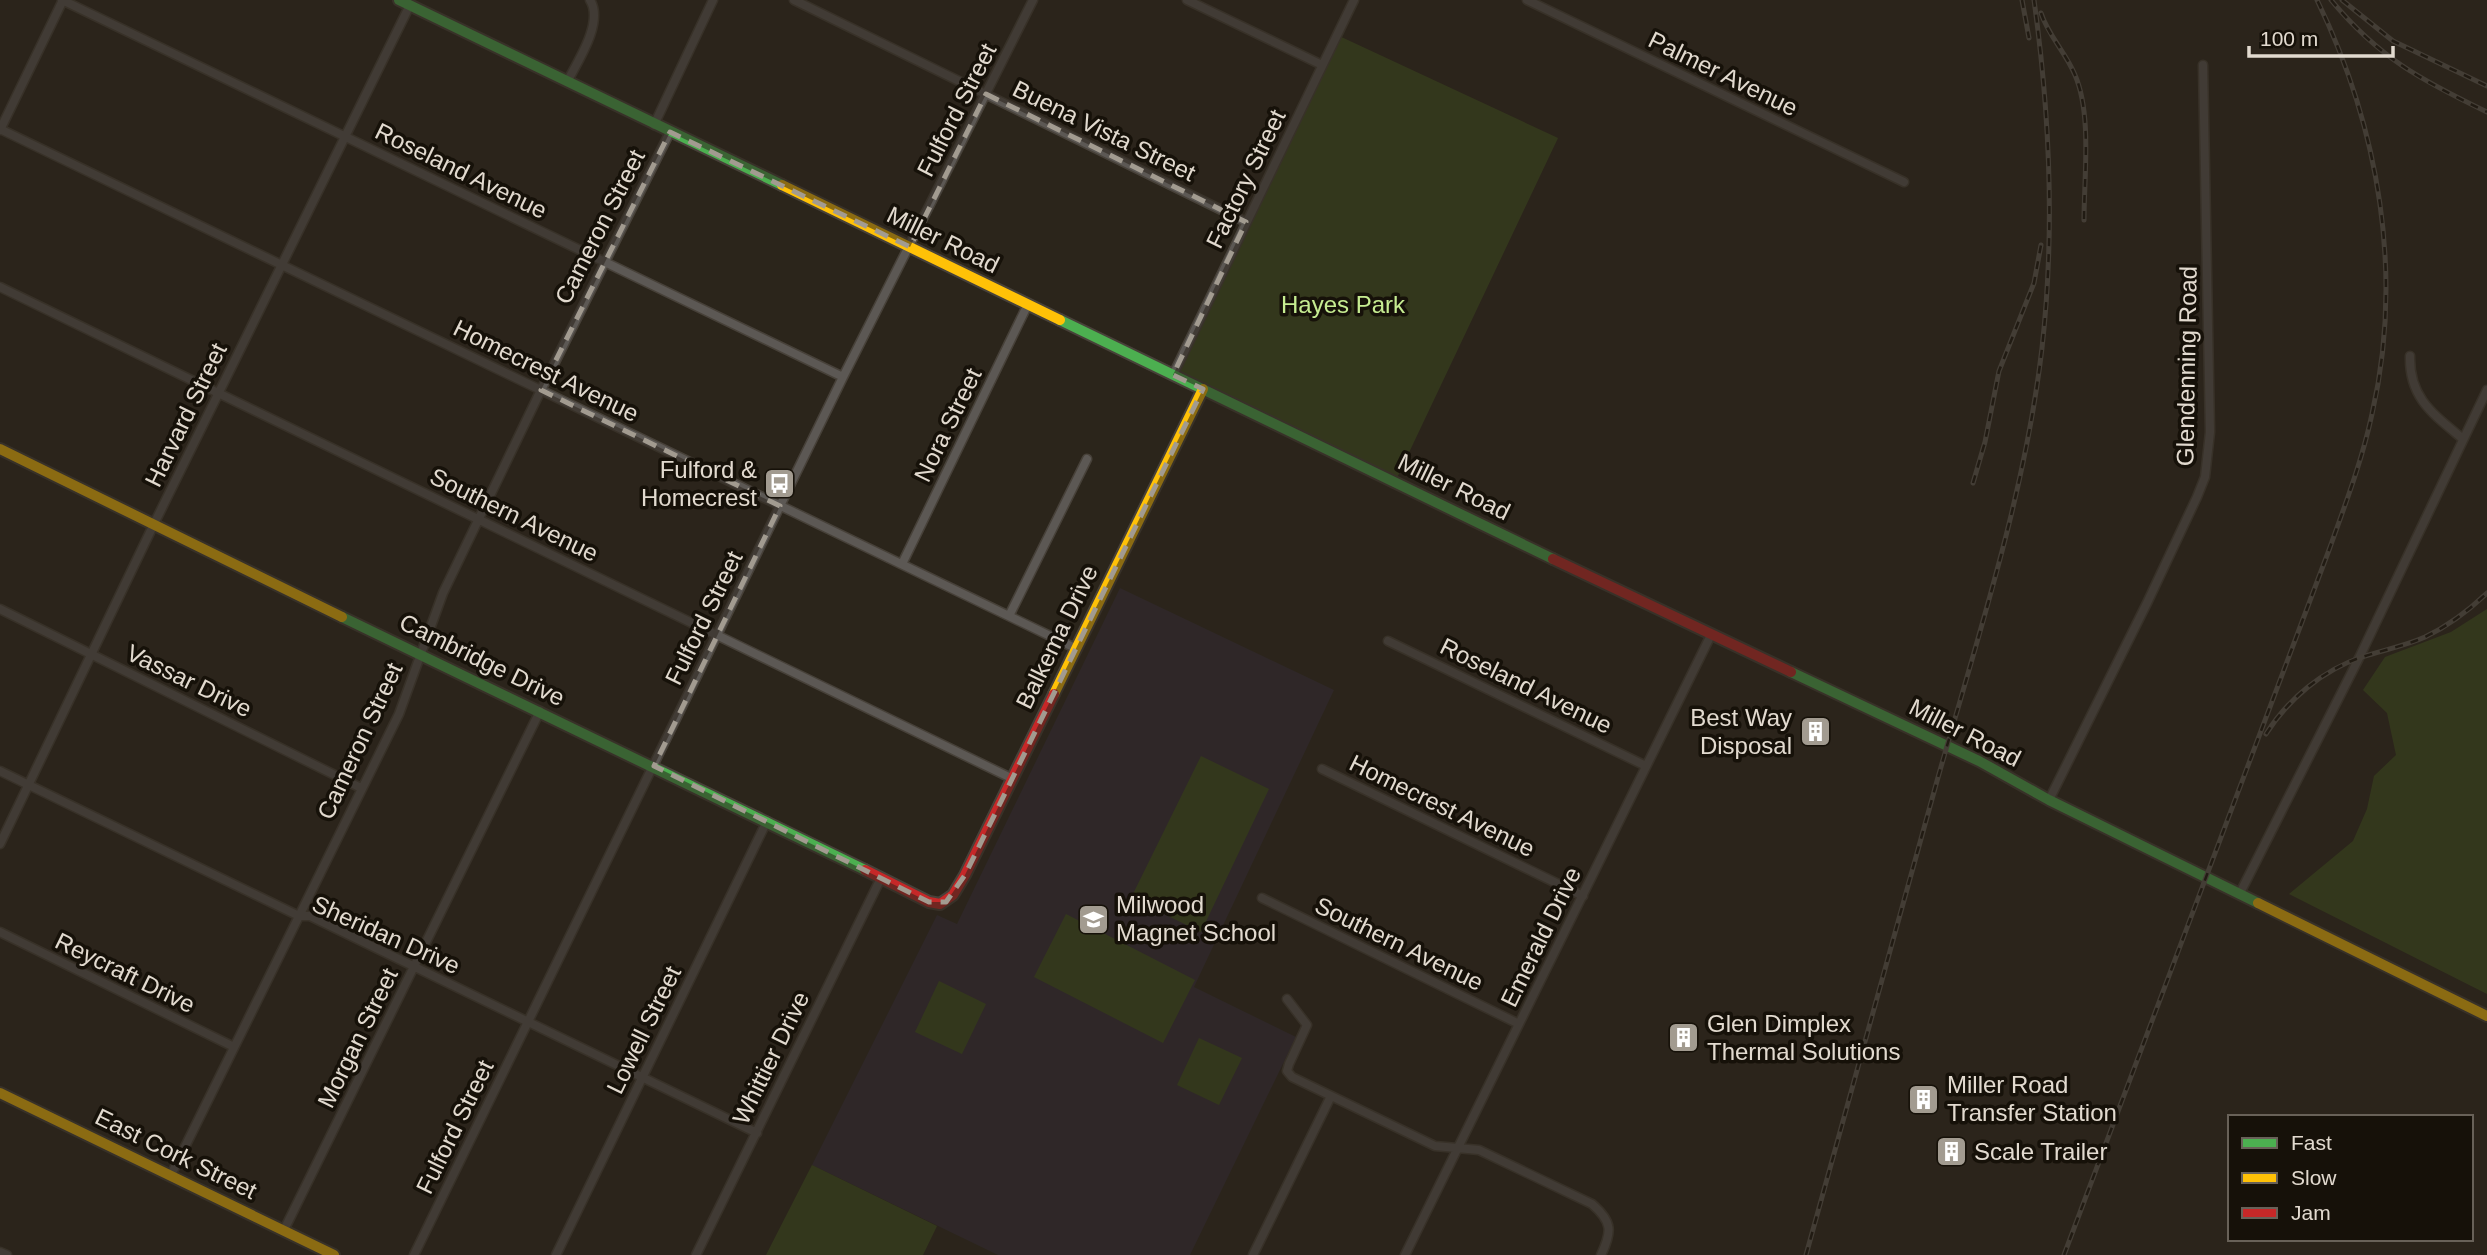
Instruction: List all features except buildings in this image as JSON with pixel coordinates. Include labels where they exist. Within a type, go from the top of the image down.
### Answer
[{"type":"street","points":[[0,129],[62,0]]},
{"type":"street","name":"Roseland Avenue","points":[[62,0],[843,377]]},
{"type":"street","points":[[568,82],[593,28],[595,12],[590,0]]},
{"type":"street","name":"Cameron Street","points":[[654,125],[713,0]]},
{"type":"street","name":"Buena Vista Street","points":[[794,0],[1246,222]]},
{"type":"street","name":"Fulford Street","points":[[414,1255],[843,377],[1034,0]]},
{"type":"street","points":[[1187,0],[1322,65]]},
{"type":"street","name":"Factory Street","points":[[1173,374],[1354,0]]},
{"type":"street","name":"Palmer Avenue","points":[[1527,0],[1903,182]]},
{"type":"street","name":"Miller Road","points":[[405,3],[1710,635],[1979,761],[2049,800],[2487,1016]]},
{"type":"street","name":"Harvard Street","points":[[0,844],[345,136],[405,3]]},
{"type":"street","name":"Glendenning Road","points":[[2049,800],[2147,603],[2205,477],[2210,432],[2203,65]]},
{"type":"street","name":"Homecrest Avenue","points":[[0,129],[1075,648]]},
{"type":"street","name":"Cameron Street","points":[[171,1174],[399,714],[443,593],[670,132]]},
{"type":"street","name":"Southern Avenue","points":[[0,287],[1011,778]]},
{"type":"street","name":"Nora Street","points":[[902,564],[1028,304]]},
{"type":"street","points":[[2410,356],[2413,387],[2435,415],[2463,439]]},
{"type":"street","name":"Balkema Drive","points":[[946,902],[965,875],[1203,389]]},
{"type":"street","points":[[2240,893],[2360,658],[2487,390]]},
{"type":"street","name":"Cambridge Drive","points":[[0,449],[153,526],[654,766],[929,902],[946,902]]},
{"type":"street","points":[[1009,616],[1087,459]]},
{"type":"street","name":"Vassar Drive","points":[[0,609],[361,788]]},
{"type":"street","name":"Emerald Drive","points":[[1405,1255],[1710,635]]},
{"type":"street","name":"Roseland Avenue","points":[[1388,641],[1646,766]]},
{"type":"street","name":"Morgan Street","points":[[284,1230],[540,711]]},
{"type":"street","name":"Homecrest Avenue","points":[[1322,769],[1583,897]]},
{"type":"street","name":"Sheridan Drive","points":[[0,771],[299,916],[310,916],[757,1133]]},
{"type":"street","name":"Lowell Street","points":[[556,1255],[766,821]]},
{"type":"street","name":"Whittier Drive","points":[[696,1255],[881,878]]},
{"type":"street","name":"Southern Avenue","points":[[1262,898],[1520,1024]]},
{"type":"street","name":"Reycraft Drive","points":[[0,932],[234,1047]]},
{"type":"street","points":[[1287,999],[1307,1026],[1289,1064],[1288,1073],[1435,1146],[1479,1150],[1582,1198],[1599,1210],[1610,1233],[1601,1255]]},
{"type":"street","name":"East Cork Street","points":[[0,1093],[334,1255]]},
{"type":"street","points":[[1253,1255],[1331,1096]]},
{"type":"street","points":[[0,1252],[7,1255]]},
{"type":"highlighted area","points":[[986,94],[1246,222],[1173,375],[1203,389],[965,875],[946,902],[929,902],[654,766],[780,506],[541,390],[670,132],[910,247]]},
{"type":"shaded area","name":"Milwood Magnet School","points":[[1120,588],[1334,690],[1194,987],[1296,1037],[1190,1255],[998,1255],[812,1165],[937,915],[957,924]]},
{"type":"green space","name":"Hayes Park","points":[[1337,35],[1558,138],[1395,482],[1173,375]]},
{"type":"green space","points":[[2487,609],[2487,994],[2289,894],[2353,841],[2367,809],[2374,776],[2396,755],[2387,713],[2363,690],[2385,657],[2451,632]]},
{"type":"green space","points":[[1201,756],[1269,789],[1201,932],[1131,898]]},
{"type":"green space","points":[[1066,914],[1195,980],[1163,1043],[1034,977]]},
{"type":"green space","points":[[939,981],[986,1004],[962,1054],[915,1032]]},
{"type":"green space","points":[[1199,1038],[1242,1058],[1219,1105],[1177,1085]]},
{"type":"green space","points":[[812,1165],[937,1226],[923,1255],[766,1255]]},
{"type":"railway","points":[[2022,0],[2029,38]]},
{"type":"railway","points":[[1806,1255],[1998,566],[2034,403],[2046,304],[2049,217],[2047,130],[2034,0]]},
{"type":"railway","points":[[2064,1255],[2329,550],[2358,466],[2372,414],[2386,308],[2380,202],[2356,99],[2317,0]]},
{"type":"railway","points":[[2331,0],[2366,37],[2402,66],[2487,112]]},
{"type":"railway","points":[[2342,0],[2393,41],[2487,86]]},
{"type":"railway","points":[[2041,13],[2075,75],[2084,108],[2084,220]]},
{"type":"railway","points":[[1973,483],[1985,442],[1999,371],[2034,283],[2041,245]]},
{"type":"railway","points":[[2266,734],[2285,709],[2320,678],[2362,657],[2410,643],[2433,633],[2458,618],[2487,593]]},
{"type":"traffic: fast","points":[[399,0],[782,185]]},
{"type":"traffic: fast","points":[[1060,320],[1553,559]]},
{"type":"traffic: fast","points":[[342,617],[865,870]]},
{"type":"traffic: fast","points":[[1791,672],[1979,761],[2049,800],[2258,903]]},
{"type":"traffic: slow","points":[[782,185],[1060,320]]},
{"type":"traffic: slow","points":[[1054,694],[1203,389]]},
{"type":"traffic: slow","points":[[0,449],[342,617]]},
{"type":"traffic: slow","points":[[2258,903],[2487,1016]]},
{"type":"traffic: slow","points":[[0,1093],[334,1255]]},
{"type":"traffic: jam","points":[[1553,559],[1791,672]]},
{"type":"traffic: jam","points":[[865,870],[929,902],[940,904],[953,895],[1054,694]]},
{"type":"place","name":"Fulford & Homecrest","points":[[780,484]]},
{"type":"place","name":"Best Way Disposal","points":[[1815,732]]},
{"type":"place","name":"Milwood Magnet School","points":[[1093,919]]},
{"type":"place","name":"Glen Dimplex Thermal Solutions","points":[[1684,1038]]},
{"type":"place","name":"Miller Road Transfer Station","points":[[1924,1099]]},
{"type":"place","name":"Scale Trailer","points":[[1951,1152]]}]
